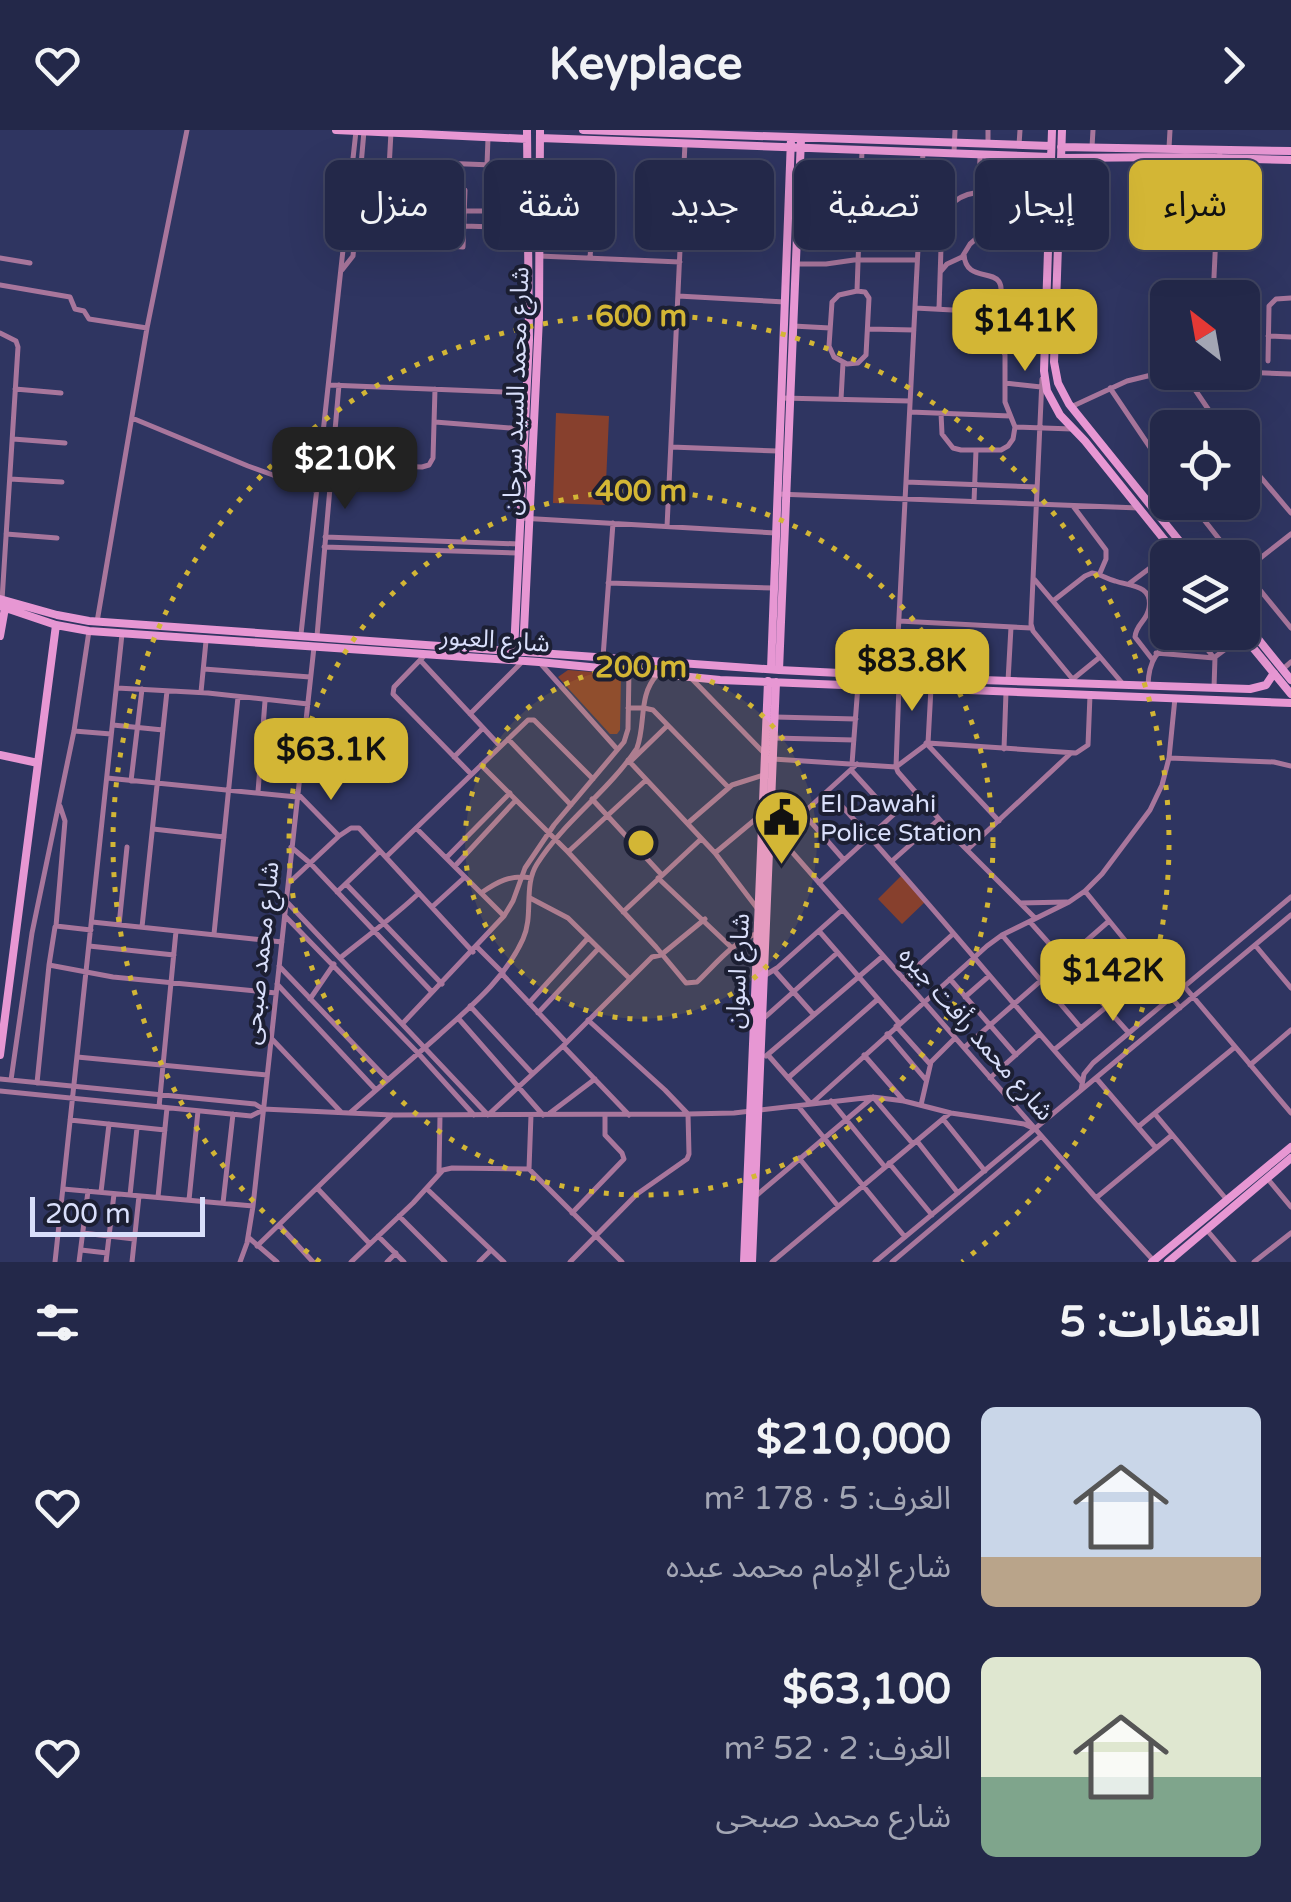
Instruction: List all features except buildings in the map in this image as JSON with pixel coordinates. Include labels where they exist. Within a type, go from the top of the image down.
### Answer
[{"type":"street","points":[[97,622],[147,328],[187,130]]},
{"type":"street","points":[[336,130],[488,137],[527,135]]},
{"type":"street","points":[[583,130],[954,148],[980,154],[1020,150]]},
{"type":"street","points":[[954,148],[955,130]]},
{"type":"street","points":[[988,130],[988,144]]},
{"type":"street","points":[[1020,130],[1020,160]]},
{"type":"street","points":[[1050,297],[1056,152],[1052,130]]},
{"type":"street","points":[[1055,160],[1062,130]]},
{"type":"street","points":[[1092,130],[1092,147]]},
{"type":"street","points":[[1170,130],[1173,151]]},
{"type":"street","points":[[302,634],[356,131]]},
{"type":"street","points":[[361,160],[364,131]]},
{"type":"street","points":[[390,160],[391,132]]},
{"type":"street","points":[[540,134],[685,143],[796,139],[862,150],[923,152],[988,144],[1056,152],[1173,151]]},
{"type":"street","name":"شارع محمد السيد سرحان","points":[[540,134],[540,160]]},
{"type":"street","name":"شارع محمد السيد سرحان","points":[[527,135],[527,160]]},
{"type":"street","points":[[487,160],[488,137]]},
{"type":"street","points":[[775,669],[776,533],[782,495],[779,451],[796,264],[796,139]]},
{"type":"street","points":[[775,669],[786,398],[785,302],[796,139]]},
{"type":"street","points":[[667,527],[685,143]]},
{"type":"street","points":[[1056,152],[1092,147],[1291,160]]},
{"type":"street","points":[[862,150],[862,160]]},
{"type":"street","points":[[1220,154],[1291,151]]},
{"type":"street","points":[[923,152],[923,160]]},
{"type":"street","points":[[980,154],[980,160]]},
{"type":"street","points":[[1214,280],[1220,154]]},
{"type":"street","points":[[466,190],[464,226],[484,227]]},
{"type":"street","points":[[465,211],[484,211]]},
{"type":"street","points":[[940,271],[964,254],[975,240]]},
{"type":"street","points":[[340,272],[354,250]]},
{"type":"street","name":"شارع محمد السيد سرحان","points":[[520,655],[518,548],[529,294],[527,250]]},
{"type":"street","name":"شارع محمد السيد سرحان","points":[[520,655],[531,519],[539,250]]},
{"type":"street","points":[[590,258],[591,250]]},
{"type":"street","points":[[858,250],[858,290]]},
{"type":"street","points":[[896,674],[918,250]]},
{"type":"street","points":[[939,309],[941,250]]},
{"type":"street","points":[[1049,250],[1055,373],[1062,393],[1178,540]]},
{"type":"street","points":[[915,308],[992,312],[998,308],[1001,282],[994,276],[971,272],[964,254]]},
{"type":"street","points":[[539,256],[680,262]]},
{"type":"street","points":[[0,258],[30,263]]},
{"type":"street","points":[[796,264],[917,260]]},
{"type":"street","points":[[0,285],[70,297],[89,319],[147,328]]},
{"type":"street","points":[[858,290],[869,298],[865,359],[855,364],[843,363],[830,350],[831,304],[839,295],[858,290]]},
{"type":"street","points":[[678,296],[785,302]]},
{"type":"street","points":[[1268,361],[1269,306],[1276,299],[1291,298]]},
{"type":"street","points":[[941,413],[946,442],[957,449],[1004,448],[1013,439],[1015,426],[1005,402],[1006,358],[995,343],[976,342],[978,311]]},
{"type":"street","points":[[1050,315],[1042,387],[1032,628],[1074,680],[1100,657]]},
{"type":"street","points":[[793,326],[830,328]]},
{"type":"street","points":[[868,329],[914,330]]},
{"type":"street","points":[[0,333],[16,341],[18,348],[0,636]]},
{"type":"street","points":[[1268,336],[1291,336]]},
{"type":"street","points":[[842,399],[843,363]]},
{"type":"street","points":[[1044,371],[1052,404],[1165,540]]},
{"type":"street","points":[[1260,373],[1291,374]]},
{"type":"street","points":[[1071,407],[1150,374]]},
{"type":"street","points":[[1005,383],[1042,387]]},
{"type":"street","points":[[329,384],[526,393]]},
{"type":"street","points":[[317,636],[339,385]]},
{"type":"street","points":[[16,388],[61,393]]},
{"type":"street","points":[[1110,388],[1150,447]]},
{"type":"street","points":[[320,464],[426,467],[433,458],[435,389]]},
{"type":"street","points":[[786,398],[910,401]]},
{"type":"street","points":[[910,412],[1010,416]]},
{"type":"street","points":[[132,418],[317,492]]},
{"type":"street","points":[[435,422],[524,429]]},
{"type":"street","points":[[1015,426],[1074,430]]},
{"type":"street","points":[[13,440],[65,443]]},
{"type":"street","points":[[671,447],[779,451]]},
{"type":"street","points":[[974,502],[976,450]]},
{"type":"street","points":[[1260,477],[1291,514]]},
{"type":"street","points":[[9,479],[62,482]]},
{"type":"street","points":[[906,482],[1037,487]]},
{"type":"street","points":[[782,495],[1139,508]]},
{"type":"street","points":[[1073,506],[1106,550],[1100,574]]},
{"type":"street","points":[[520,518],[776,533]]},
{"type":"street","points":[[1204,520],[1220,540]]},
{"type":"street","points":[[602,658],[612,524]]},
{"type":"street","points":[[6,534],[56,538]]},
{"type":"street","points":[[1260,557],[1291,534]]},
{"type":"street","points":[[325,537],[518,548]]},
{"type":"street","points":[[324,547],[518,548]]},
{"type":"street","points":[[1130,583],[1150,570]]},
{"type":"street","points":[[1054,601],[1085,576],[1100,574],[1139,587],[1148,598],[1148,612],[1135,634],[1154,656],[1214,658],[1223,650]]},
{"type":"street","points":[[1032,578],[1123,684]]},
{"type":"street","points":[[608,583],[774,588]]},
{"type":"street","points":[[1260,591],[1291,628]]},
{"type":"street","name":"شارع العبور","points":[[2,603],[97,622],[422,657],[602,658],[1192,688],[1259,688],[1278,671]]},
{"type":"street","name":"شارع العبور","points":[[2,603],[56,625],[89,631],[214,636],[302,634],[720,680],[1291,703]]},
{"type":"street","points":[[899,621],[1032,628]]},
{"type":"street","points":[[0,1055],[56,625]]},
{"type":"street","points":[[1008,681],[1011,627]]},
{"type":"street","points":[[11,1080],[32,933],[74,731],[89,631]]},
{"type":"street","points":[[55,1262],[123,632]]},
{"type":"street","points":[[201,692],[214,636]]},
{"type":"street","points":[[388,641],[390,652]]},
{"type":"street","points":[[409,654],[411,643]]},
{"type":"street","points":[[1260,646],[1291,694]]},
{"type":"street","name":"شارع محمد صبحى","points":[[240,1262],[253,1206],[314,647]]},
{"type":"street","points":[[1148,684],[1149,666],[1161,650]]},
{"type":"street","points":[[1208,650],[1214,658],[1214,688]]},
{"type":"street","points":[[1258,650],[1291,680]]},
{"type":"street","points":[[470,714],[520,655]]},
{"type":"street","points":[[471,774],[392,692],[422,657],[500,746]]},
{"type":"street","points":[[538,662],[618,750]]},
{"type":"street","points":[[1278,671],[1291,662]]},
{"type":"street","points":[[690,663],[694,672],[689,676],[769,757],[853,766],[896,767],[927,743],[1081,752],[1088,746],[1090,694]]},
{"type":"street","points":[[720,680],[716,675],[721,666]]},
{"type":"street","points":[[204,669],[312,677]]},
{"type":"street","points":[[403,1023],[504,916],[521,876],[549,833],[618,750],[628,729],[629,670]]},
{"type":"street","points":[[628,761],[640,742],[648,685],[659,673]]},
{"type":"street","points":[[919,687],[920,676]]},
{"type":"street","name":"شارع اسوان","points":[[744,1262],[762,933],[774,836],[769,757],[772,682]]},
{"type":"street","name":"شارع اسوان","points":[[762,933],[764,775],[775,718],[772,682]]},
{"type":"street","points":[[858,685],[853,766],[892,816]]},
{"type":"street","points":[[898,686],[896,767],[939,820],[1020,903],[1128,1033]]},
{"type":"street","points":[[117,688],[309,704]]},
{"type":"street","points":[[931,688],[927,743],[998,821]]},
{"type":"street","points":[[1192,688],[1192,698]]},
{"type":"street","points":[[132,780],[142,690]]},
{"type":"street","points":[[142,927],[167,691]]},
{"type":"street","points":[[1004,748],[1006,692]]},
{"type":"street","points":[[214,934],[238,698]]},
{"type":"street","points":[[810,1104],[1002,935],[1070,902],[1102,874],[1150,810],[1162,785],[1170,758],[1175,698]]},
{"type":"street","points":[[258,793],[265,700]]},
{"type":"street","points":[[628,708],[652,710],[728,787]]},
{"type":"street","points":[[775,718],[856,719]]},
{"type":"street","points":[[337,892],[416,828],[528,720],[534,720],[594,780]]},
{"type":"street","points":[[113,725],[163,730]]},
{"type":"street","points":[[346,1113],[458,1018],[502,974],[524,937],[536,866],[592,799],[668,725]]},
{"type":"street","points":[[454,757],[483,728]]},
{"type":"street","points":[[74,731],[112,734]]},
{"type":"street","points":[[774,738],[854,740]]},
{"type":"street","points":[[508,739],[571,805]]},
{"type":"street","points":[[967,850],[1072,753]]},
{"type":"street","points":[[0,755],[38,762]]},
{"type":"street","points":[[1170,758],[1291,766]]},
{"type":"street","points":[[628,761],[716,853],[760,910]]},
{"type":"street","points":[[481,764],[656,946],[684,981],[696,982],[749,936],[762,933]]},
{"type":"street","points":[[774,836],[853,766]]},
{"type":"street","points":[[688,823],[728,787],[764,775]]},
{"type":"street","points":[[107,778],[297,795],[339,836]]},
{"type":"street","points":[[568,852],[646,780]]},
{"type":"street","points":[[828,791],[1081,1081]]},
{"type":"street","points":[[446,858],[510,794]]},
{"type":"street","points":[[819,883],[916,794]]},
{"type":"street","points":[[592,799],[660,876],[733,948]]},
{"type":"street","points":[[454,866],[516,800]]},
{"type":"street","points":[[37,1083],[56,926],[64,821],[60,804]]},
{"type":"street","points":[[716,853],[763,813]]},
{"type":"street","points":[[803,814],[844,860]]},
{"type":"street","points":[[892,861],[939,820]]},
{"type":"street","points":[[288,884],[339,836],[358,828],[432,908],[502,974],[630,1114]]},
{"type":"street","points":[[416,828],[504,916]]},
{"type":"street","points":[[153,830],[224,837]]},
{"type":"street","name":"شارع محمد رأفت جيره","points":[[774,836],[1153,1261]]},
{"type":"street","points":[[623,912],[702,838]]},
{"type":"street","points":[[291,847],[433,993]]},
{"type":"street","points":[[119,925],[126,848]]},
{"type":"street","points":[[432,908],[466,877]]},
{"type":"street","points":[[481,893],[500,881],[531,878]]},
{"type":"street","points":[[346,884],[442,984]]},
{"type":"street","points":[[1085,891],[1180,1008]]},
{"type":"street","points":[[340,958],[419,894]]},
{"type":"street","points":[[1081,1090],[1088,1068],[1291,897]]},
{"type":"street","points":[[530,898],[560,913],[629,978]]},
{"type":"street","points":[[286,901],[488,1115]]},
{"type":"street","points":[[1020,903],[1070,902]]},
{"type":"street","points":[[760,976],[774,970],[842,910]]},
{"type":"street","points":[[876,1262],[1291,915]]},
{"type":"street","points":[[284,916],[334,964],[474,1115]]},
{"type":"street","points":[[488,1115],[652,957],[705,920]]},
{"type":"street","points":[[964,1048],[1109,921]]},
{"type":"street","points":[[92,922],[282,942]]},
{"type":"street","points":[[56,926],[91,930]]},
{"type":"street","points":[[158,1197],[165,1130],[160,1095],[176,931]]},
{"type":"street","points":[[819,931],[930,1064]]},
{"type":"street","points":[[903,979],[953,934]]},
{"type":"street","points":[[1002,935],[1082,1028]]},
{"type":"street","points":[[529,1003],[588,938]]},
{"type":"street","points":[[1255,945],[1291,988]]},
{"type":"street","points":[[89,946],[174,955]]},
{"type":"street","points":[[538,1012],[599,948]]},
{"type":"street","points":[[0,951],[13,953]]},
{"type":"street","points":[[762,1020],[838,952]]},
{"type":"street","points":[[810,1104],[764,1058],[883,956]]},
{"type":"street","points":[[310,999],[334,964]]},
{"type":"street","points":[[49,965],[113,977],[276,993]]},
{"type":"street","points":[[279,966],[388,1080]]},
{"type":"street","points":[[774,970],[814,1016]]},
{"type":"street","points":[[1054,1050],[1150,971]]},
{"type":"street","name":"شارع اسوان","points":[[752,1262],[754,1111],[764,1058],[760,976]]},
{"type":"street","points":[[965,997],[989,976]]},
{"type":"street","points":[[950,979],[1016,1055]]},
{"type":"street","points":[[277,984],[376,1090]]},
{"type":"street","points":[[1184,986],[1291,1113]]},
{"type":"street","points":[[788,1078],[878,999]]},
{"type":"street","points":[[470,1006],[532,1073]]},
{"type":"street","points":[[458,1018],[546,1115]]},
{"type":"street","points":[[570,1262],[637,1194],[689,1154],[688,1114],[588,1020]]},
{"type":"street","points":[[1250,1065],[1291,1030]]},
{"type":"street","points":[[887,1034],[926,1080]]},
{"type":"street","points":[[990,1078],[1039,1034]]},
{"type":"street","points":[[271,1038],[346,1113]]},
{"type":"street","points":[[920,1105],[930,1064],[955,1038]]},
{"type":"street","points":[[1138,1127],[1235,1047]]},
{"type":"street","points":[[864,1055],[904,1101]]},
{"type":"street","points":[[77,1057],[267,1075]]},
{"type":"street","points":[[1096,1078],[1156,1148]]},
{"type":"street","points":[[0,1079],[255,1104],[264,1109],[392,1115],[688,1114],[754,1111],[873,1097],[1035,1129]]},
{"type":"street","points":[[546,1115],[595,1079]]},
{"type":"street","points":[[0,1091],[251,1116],[264,1109]]},
{"type":"street","points":[[755,1196],[873,1097]]},
{"type":"street","points":[[873,1097],[958,1192]]},
{"type":"street","points":[[832,1101],[932,1215]]},
{"type":"street","points":[[798,1106],[905,1237]]},
{"type":"street","points":[[935,1108],[985,1170]]},
{"type":"street","points":[[189,1200],[198,1110]]},
{"type":"street","points":[[772,1262],[951,1112]]},
{"type":"street","points":[[223,1203],[233,1114]]},
{"type":"street","points":[[1154,1114],[1227,1200]]},
{"type":"street","points":[[257,1246],[392,1115]]},
{"type":"street","points":[[440,1115],[440,1174]]},
{"type":"street","points":[[529,1169],[531,1115]]},
{"type":"street","points":[[572,1213],[624,1158],[605,1135],[605,1115]]},
{"type":"street","points":[[70,1120],[165,1130]]},
{"type":"street","points":[[101,1192],[109,1124]]},
{"type":"street","points":[[130,1195],[138,1128]]},
{"type":"street","points":[[1096,1198],[1172,1135]]},
{"type":"street","points":[[892,1262],[1041,1136]]},
{"type":"street","points":[[1153,1261],[1291,1147]]},
{"type":"street","points":[[799,1158],[838,1206]]},
{"type":"street","points":[[1168,1262],[1291,1158]]},
{"type":"street","points":[[351,1262],[443,1170],[452,1168],[529,1169],[622,1262]]},
{"type":"street","points":[[1267,1178],[1291,1207]]},
{"type":"street","points":[[317,1188],[370,1244]]},
{"type":"street","points":[[63,1189],[253,1206]]},
{"type":"street","points":[[427,1189],[504,1262]]},
{"type":"street","points":[[80,1262],[88,1191]]},
{"type":"street","points":[[106,1262],[114,1194]]},
{"type":"street","points":[[132,1262],[139,1196]]},
{"type":"street","points":[[399,1216],[442,1261]]},
{"type":"street","points":[[279,1225],[313,1262]]},
{"type":"street","points":[[1206,1230],[1234,1262]]},
{"type":"street","points":[[83,1233],[134,1239]]},
{"type":"street","points":[[1254,1262],[1291,1233]]},
{"type":"street","points":[[248,1236],[276,1262]]},
{"type":"street","points":[[378,1236],[404,1262]]},
{"type":"street","points":[[81,1250],[107,1253]]},
{"type":"street","points":[[479,1262],[492,1250]]},
{"type":"street","points":[[266,1262],[267,1253]]},
{"type":"street","points":[[387,1262],[396,1254]]},
{"type":"shaded area","points":[[556,413],[609,416],[605,505],[553,503]]},
{"type":"shaded area","points":[[568,670],[621,677],[617,734],[610,734],[558,677]]},
{"type":"shaded area","points":[[903,874],[926,901],[902,924],[878,899]]},
{"type":"place","name":"El Dawahi Police Station","points":[[781,866]]}]
